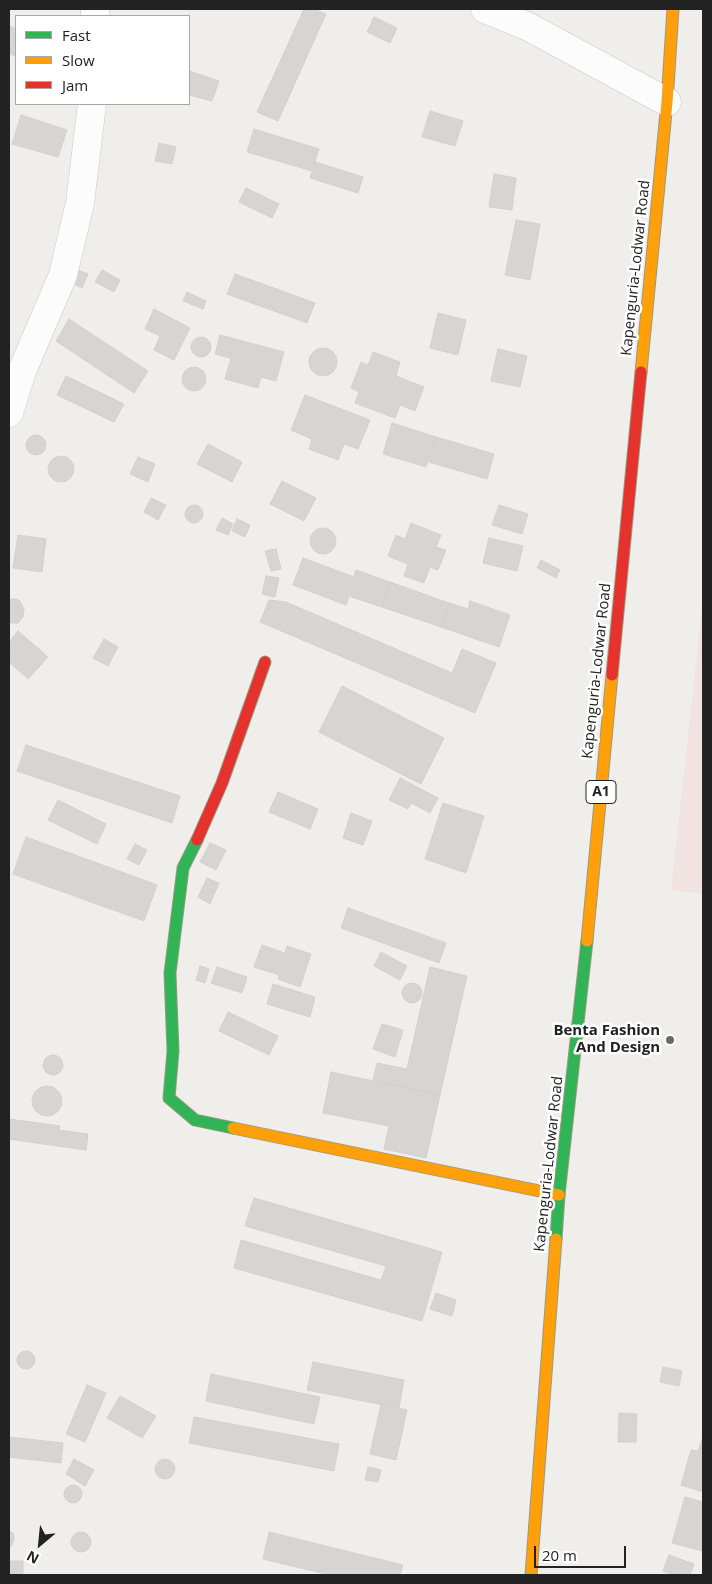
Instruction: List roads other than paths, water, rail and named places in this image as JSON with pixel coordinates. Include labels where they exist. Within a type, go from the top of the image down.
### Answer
[{"type":"main road","name":"Kapenguria-Lodwar Road","points":[[530,1575],[559,1195],[579,1020],[668,102],[673,9]]},
{"type":"main road","points":[[265,662],[222,783],[183,868],[170,973],[173,1052],[169,1098],[194,1120],[559,1195]]},
{"type":"street","points":[[485,9],[529,27],[668,102]]},
{"type":"street","points":[[9,413],[22,371],[63,275],[80,203],[92,105]]},
{"type":"place","name":"Benta Fashion And Design","points":[[670,1040]]}]
